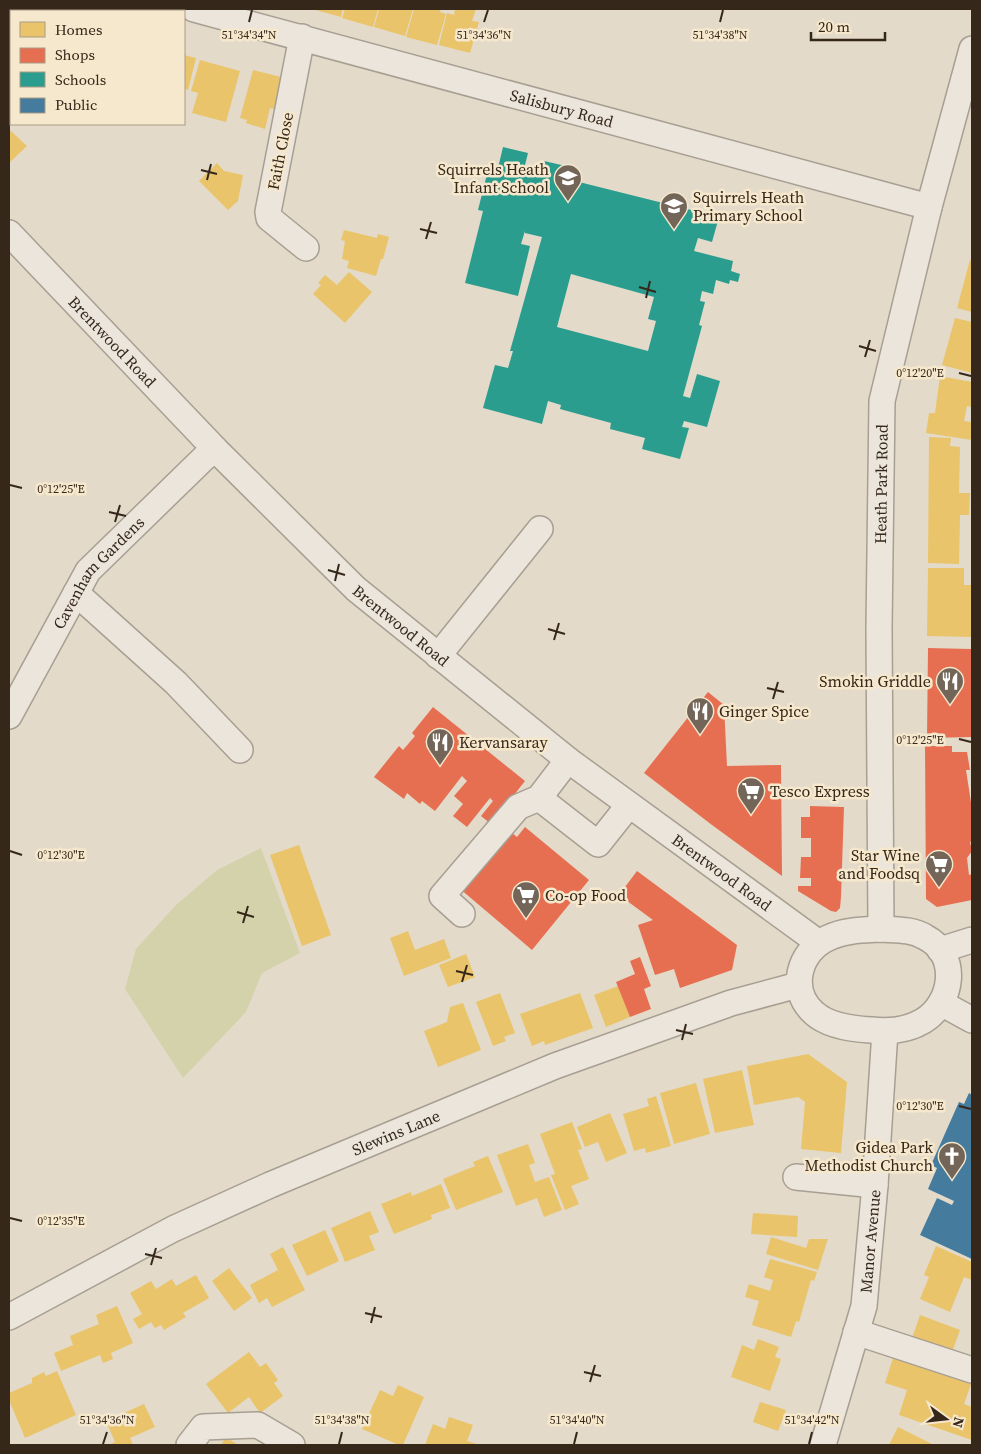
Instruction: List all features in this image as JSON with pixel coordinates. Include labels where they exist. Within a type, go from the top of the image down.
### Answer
[{"type":"street","name":"Salisbury Road","points":[[194,9],[929,207]]},
{"type":"street","name":"Faith Close","points":[[302,37],[268,212],[269,218],[306,248]]},
{"type":"street","name":"Heath Park Road","points":[[881,930],[878,628],[882,401],[929,207],[972,49]]},
{"type":"street","name":"Brentwood Road","points":[[9,233],[215,450],[356,588],[568,760],[819,943]]},
{"type":"street","name":"Cavenham Gardens","points":[[9,716],[88,571],[204,458],[215,450]]},
{"type":"street","points":[[438,656],[540,529]]},
{"type":"street","points":[[76,593],[176,683],[240,750]]},
{"type":"street","points":[[462,914],[442,896],[518,807],[538,798],[568,760]]},
{"type":"street","points":[[538,798],[598,844],[629,805]]},
{"type":"street","points":[[881,930],[913,932],[934,943],[946,960],[949,981],[946,993],[934,1014],[911,1027],[885,1031],[856,1029],[824,1019],[807,1006],[798,985],[805,958],[819,943],[830,937],[845,933],[881,930]]},
{"type":"street","points":[[940,950],[972,940]]},
{"type":"street","name":"Slewins Lane","points":[[9,1317],[173,1229],[270,1185],[555,1066],[731,1003],[798,985]]},
{"type":"street","points":[[941,1003],[972,1020]]},
{"type":"street","name":"Manor Avenue","points":[[823,1445],[864,1306],[875,1185],[885,1031]]},
{"type":"street","points":[[796,1177],[875,1185]]},
{"type":"street","points":[[856,1332],[972,1370]]},
{"type":"street","points":[[189,1445],[203,1427],[258,1425],[292,1445]]},
{"type":"shaded area","points":[[261,848],[300,953],[262,973],[246,1012],[183,1078],[125,989],[136,949],[176,905],[217,870]]},
{"type":"building: Homes","points":[[312,9],[343,9],[341,17]]},
{"type":"building: Homes","points":[[345,9],[378,9],[373,27],[342,18]]},
{"type":"building: Homes","points":[[379,9],[413,9],[405,36],[374,27]]},
{"type":"building: Homes","points":[[414,9],[441,9],[440,12],[446,14],[437,45],[406,37]]},
{"type":"building: Homes","points":[[455,9],[476,9],[472,21],[479,22],[470,53],[439,45],[447,13],[454,15]]},
{"type":"building: Homes","points":[[185,55],[196,58],[188,90],[185,89]]},
{"type":"building: Homes","points":[[200,60],[240,71],[226,122],[192,113],[198,93],[191,91]]},
{"type":"building: Homes","points":[[253,70],[285,78],[276,110],[270,108],[265,129],[246,123],[247,120],[240,118]]},
{"type":"building: Homes","points":[[11,131],[27,146],[9,163],[9,132]]},
{"type":"building: Homes","points":[[217,163],[224,171],[243,175],[238,201],[228,210],[199,181]]},
{"type":"building: Homes","points":[[344,230],[377,238],[378,234],[389,237],[376,276],[347,268],[349,261],[342,259],[345,241],[341,240]]},
{"type":"building: Homes","points":[[970,260],[972,261],[972,312],[957,308]]},
{"type":"building: Homes","points":[[349,272],[372,292],[345,323],[313,294],[321,285],[318,283],[325,275],[337,285]]},
{"type":"building: Homes","points":[[955,318],[972,322],[972,373],[942,365]]},
{"type":"building: Homes","points":[[940,376],[972,382],[972,407],[967,406],[964,421],[972,422],[972,440],[926,433],[929,413],[935,413]]},
{"type":"building: Homes","points":[[929,437],[951,438],[950,446],[960,447],[959,493],[970,493],[969,515],[960,515],[959,564],[928,563]]},
{"type":"building: Homes","points":[[928,568],[964,568],[964,585],[972,585],[972,637],[927,636]]},
{"type":"building: Homes","points":[[299,845],[331,935],[302,946],[270,855]]},
{"type":"building: Homes","points":[[408,931],[415,950],[444,939],[451,958],[404,976],[390,938]]},
{"type":"building: Homes","points":[[466,954],[475,977],[448,987],[439,965]]},
{"type":"building: Homes","points":[[618,986],[630,1017],[606,1027],[594,995]]},
{"type":"building: Homes","points":[[500,993],[515,1033],[504,1037],[506,1041],[493,1046],[476,1002]]},
{"type":"building: Homes","points":[[580,993],[593,1028],[545,1045],[544,1041],[532,1046],[520,1014]]},
{"type":"building: Homes","points":[[463,1003],[481,1050],[438,1067],[424,1031],[447,1022],[450,1007]]},
{"type":"building: Homes","points":[[808,1054],[847,1082],[841,1153],[801,1149],[805,1102],[798,1097],[754,1105],[747,1066]]},
{"type":"building: Homes","points":[[742,1070],[754,1125],[715,1133],[703,1079]]},
{"type":"building: Homes","points":[[696,1083],[710,1134],[674,1144],[660,1093]]},
{"type":"building: Homes","points":[[656,1096],[671,1146],[646,1153],[645,1148],[634,1151],[623,1114],[649,1106],[647,1099]]},
{"type":"building: Homes","points":[[610,1113],[627,1153],[606,1162],[598,1142],[585,1147],[577,1127]]},
{"type":"building: Homes","points":[[572,1122],[582,1149],[578,1150],[589,1179],[571,1186],[579,1204],[565,1210],[551,1175],[555,1174],[540,1134]]},
{"type":"building: Homes","points":[[528,1144],[535,1163],[529,1165],[535,1182],[549,1177],[562,1210],[544,1217],[537,1198],[516,1206],[497,1155]]},
{"type":"building: Homes","points":[[488,1156],[503,1192],[456,1210],[443,1179],[475,1166],[473,1162]]},
{"type":"building: Homes","points":[[441,1184],[450,1208],[431,1215],[432,1219],[394,1234],[381,1204],[411,1192],[412,1196]]},
{"type":"building: Homes","points":[[370,1211],[379,1232],[369,1236],[375,1250],[345,1262],[331,1228]]},
{"type":"building: Homes","points":[[753,1213],[798,1216],[797,1237],[751,1234]]},
{"type":"building: Homes","points":[[325,1230],[339,1261],[307,1276],[292,1245]]},
{"type":"building: Homes","points":[[771,1237],[806,1248],[809,1239],[828,1239],[818,1270],[766,1254]]},
{"type":"building: Homes","points":[[936,1246],[972,1262],[972,1280],[964,1277],[950,1312],[920,1299],[929,1277],[924,1275]]},
{"type":"building: Homes","points":[[283,1247],[305,1290],[272,1307],[267,1298],[259,1303],[250,1285],[278,1270],[270,1254]]},
{"type":"building: Homes","points":[[770,1259],[817,1272],[814,1281],[811,1280],[799,1322],[796,1321],[791,1337],[752,1325],[759,1301],[745,1297],[749,1284],[770,1291],[773,1280],[764,1277]]},
{"type":"building: Homes","points":[[229,1268],[252,1298],[234,1311],[212,1281]]},
{"type":"building: Homes","points":[[196,1275],[209,1298],[183,1313],[186,1317],[164,1330],[161,1325],[155,1328],[151,1322],[139,1329],[133,1319],[142,1314],[130,1293],[151,1281],[156,1289],[172,1279],[176,1286]]},
{"type":"building: Homes","points":[[117,1306],[133,1343],[111,1353],[113,1359],[103,1363],[100,1355],[61,1371],[54,1353],[73,1345],[70,1336],[99,1324],[96,1315]]},
{"type":"building: Homes","points":[[920,1315],[960,1330],[950,1358],[910,1344]]},
{"type":"building: Homes","points":[[758,1339],[779,1347],[775,1357],[781,1359],[770,1391],[731,1377],[742,1345],[754,1350]]},
{"type":"building: Homes","points":[[249,1352],[260,1367],[266,1363],[278,1380],[274,1383],[283,1396],[260,1413],[249,1397],[228,1413],[206,1384]]},
{"type":"building: Homes","points":[[894,1355],[972,1381],[964,1404],[972,1407],[972,1440],[899,1415],[907,1390],[885,1383]]},
{"type":"building: Homes","points":[[57,1371],[76,1415],[25,1438],[9,1400],[9,1393],[32,1383],[32,1378],[44,1372],[46,1376]]},
{"type":"building: Homes","points":[[398,1385],[424,1397],[403,1445],[362,1429],[380,1390],[393,1396]]},
{"type":"building: Homes","points":[[760,1402],[786,1410],[778,1431],[753,1422]]},
{"type":"building: Homes","points":[[144,1404],[155,1427],[130,1438],[133,1445],[109,1445],[115,1442],[106,1421]]},
{"type":"building: Homes","points":[[449,1417],[473,1425],[467,1441],[480,1445],[425,1445],[433,1424],[445,1429]]},
{"type":"building: Homes","points":[[898,1427],[934,1445],[889,1445]]},
{"type":"building: Homes","points":[[226,1437],[238,1445],[221,1445]]},
{"type":"building: Shops","points":[[928,648],[971,649],[972,737],[927,738]]},
{"type":"building: Shops","points":[[708,692],[724,705],[727,766],[781,765],[782,876],[644,773]]},
{"type":"building: Shops","points":[[433,707],[525,781],[491,824],[481,816],[493,801],[490,798],[467,827],[453,816],[463,804],[454,796],[467,781],[462,776],[435,811],[422,801],[420,804],[407,793],[404,799],[374,777],[399,746],[403,750],[415,736],[412,733]]},
{"type":"building: Shops","points":[[925,746],[952,746],[952,752],[967,752],[970,770],[966,770],[972,809],[972,841],[970,842],[972,851],[967,858],[969,875],[972,874],[972,900],[937,907],[926,899]]},
{"type":"building: Shops","points":[[810,806],[844,807],[841,897],[840,908],[836,912],[831,911],[798,891],[798,886],[811,886],[811,878],[800,878],[801,857],[811,857],[811,838],[801,838],[801,817],[810,817]]},
{"type":"building: Shops","name":"Co-op Food","points":[[525,827],[589,880],[532,950],[459,888],[507,829],[517,837]]},
{"type":"building: Shops","points":[[637,871],[737,945],[732,970],[680,988],[674,969],[655,975],[638,925],[653,920],[619,895]]},
{"type":"building: Shops","points":[[640,957],[651,986],[644,989],[651,1009],[630,1017],[616,982],[635,974],[630,961]]},
{"type":"building: Schools","points":[[503,147],[528,153],[523,173],[540,177],[544,161],[570,167],[567,179],[719,217],[712,242],[698,238],[694,251],[733,261],[731,271],[740,274],[738,282],[730,280],[729,284],[716,280],[713,294],[702,291],[700,301],[705,302],[699,325],[702,326],[683,396],[690,398],[697,374],[720,381],[707,427],[684,421],[682,427],[689,428],[680,459],[642,449],[645,438],[610,429],[611,423],[560,409],[561,405],[548,401],[542,424],[483,408],[495,365],[508,368],[513,351],[510,351],[542,237],[525,233],[525,231],[521,244],[530,246],[518,296],[465,283],[483,211],[478,210],[489,166],[498,168]],"holes":[[[571,274],[654,297],[648,319],[656,321],[648,351],[557,327]]]},
{"type":"building: Public","name":"Gidea Park Methodist Church","points":[[969,1093],[972,1095],[972,1259],[920,1235],[937,1198],[952,1205],[954,1201],[928,1189],[937,1168],[931,1165],[959,1102],[964,1104]]},
{"type":"place","name":"Squirrels Heath Infant School","points":[[568,202]]},
{"type":"place","name":"Squirrels Heath Primary School","points":[[674,230]]},
{"type":"place","name":"Smokin Griddle","points":[[950,705]]},
{"type":"place","name":"Ginger Spice","points":[[700,735]]},
{"type":"place","name":"Kervansaray","points":[[440,766]]},
{"type":"place","name":"Tesco Express","points":[[751,815]]},
{"type":"place","name":"Star Wine and Foodsq","points":[[939,888]]},
{"type":"place","name":"Co-op Food","points":[[526,919]]},
{"type":"place","name":"Gidea Park Methodist Church","points":[[952,1180]]}]
